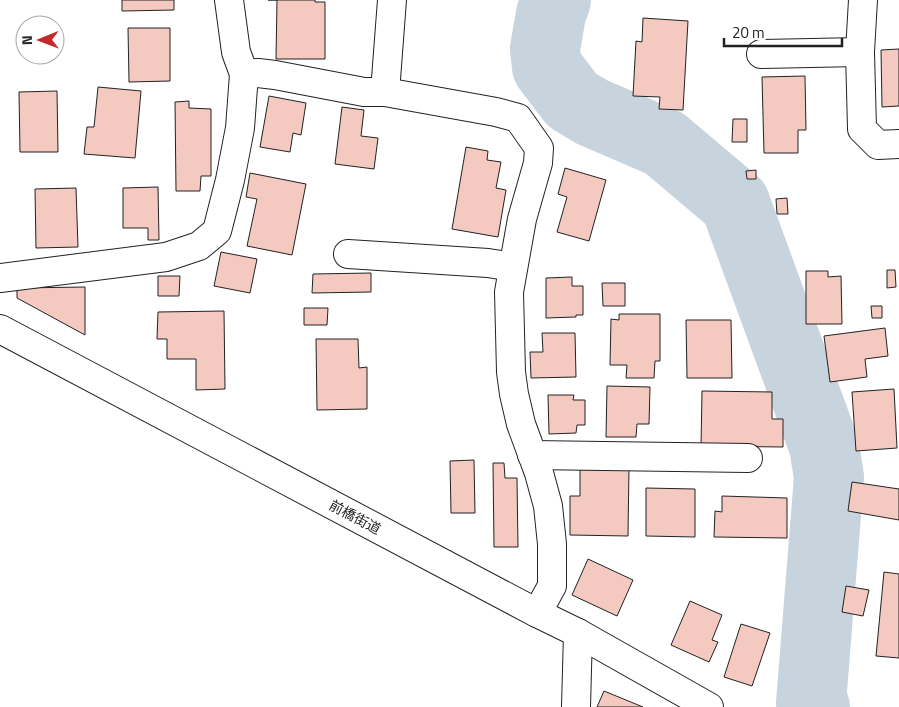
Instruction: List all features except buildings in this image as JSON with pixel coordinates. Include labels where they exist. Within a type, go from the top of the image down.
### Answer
[{"type":"street","points":[[0,278],[166,258],[199,246],[217,231],[230,180],[240,128],[244,74],[236,52],[229,0]]},
{"type":"street","points":[[385,92],[392,0]]},
{"type":"street","points":[[863,0],[860,52],[862,129],[878,145],[899,144]]},
{"type":"street","points":[[761,54],[860,52]]},
{"type":"street","points":[[244,74],[275,75],[364,92],[385,92],[518,118],[539,148],[538,163],[522,219],[509,292],[511,372],[514,394],[521,424],[548,506],[552,544],[552,586],[537,613]]},
{"type":"street","points":[[348,254],[488,263],[513,267]]},
{"type":"street","name":"前橋街道","points":[[0,329],[578,633],[709,707]]},
{"type":"street","points":[[532,455],[748,458]]},
{"type":"street","points":[[576,707],[578,633]]},
{"type":"waterway","points":[[556,0],[551,14],[545,49],[547,67],[572,100],[592,112],[664,143],[735,203],[824,446],[829,477],[811,703],[815,707]]}]
